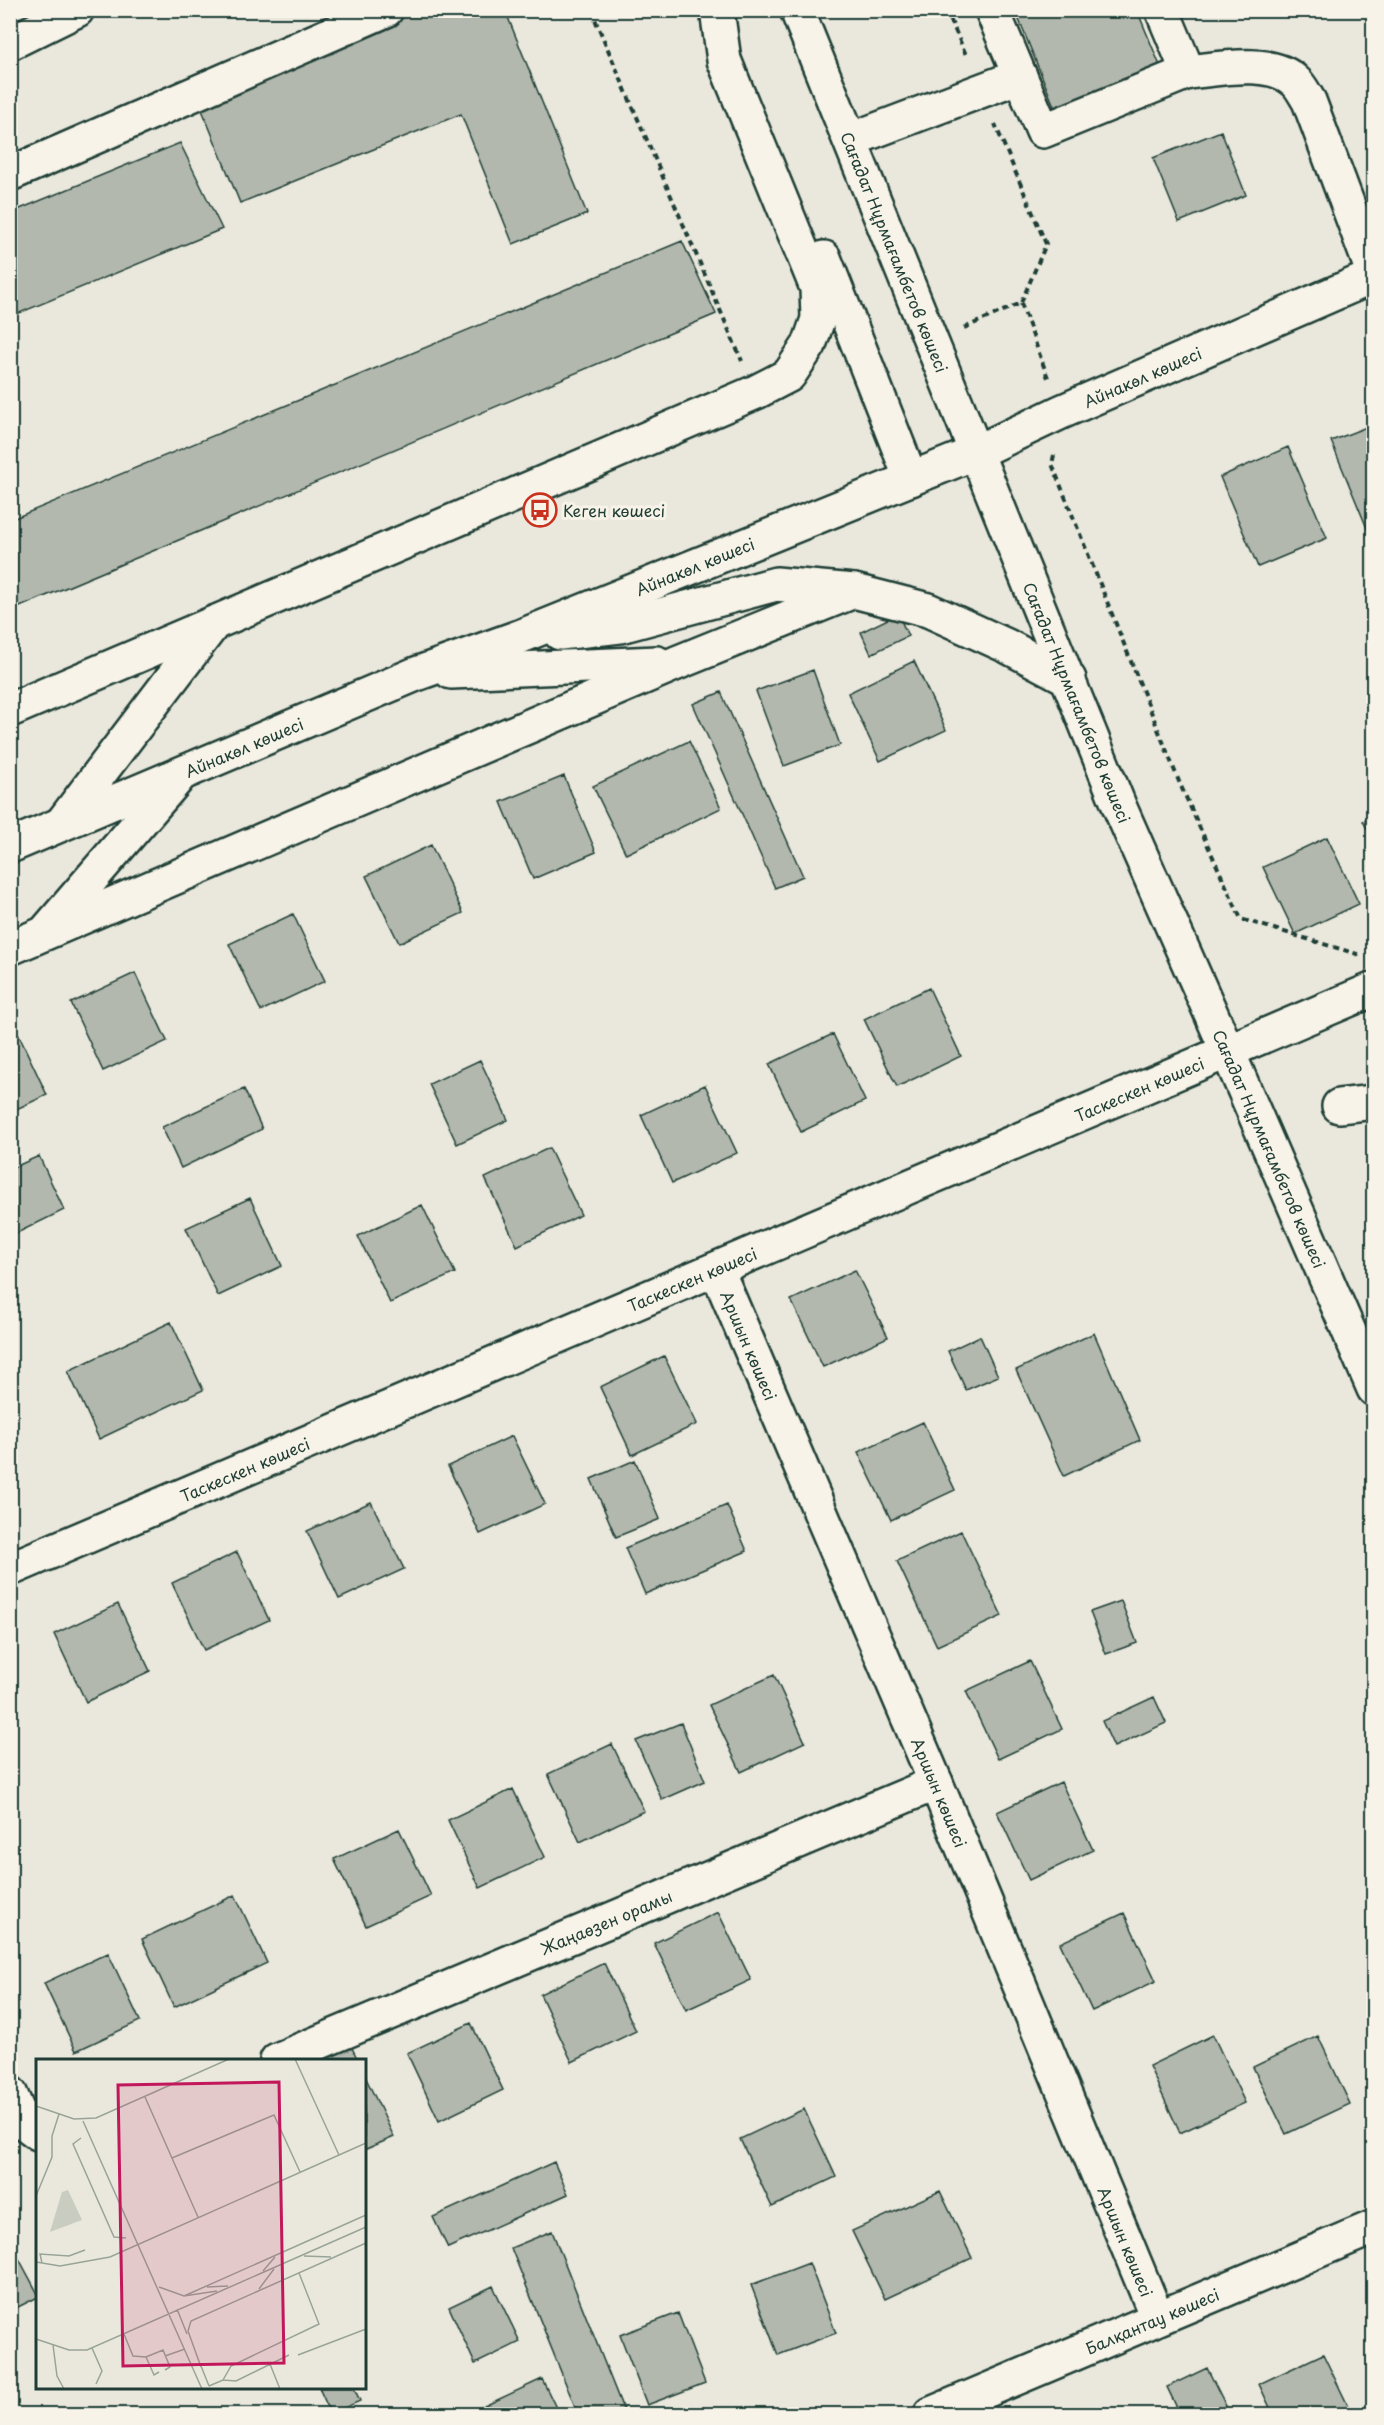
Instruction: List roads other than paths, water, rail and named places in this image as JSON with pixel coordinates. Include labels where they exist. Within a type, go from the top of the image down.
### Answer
[{"type":"street","points":[[10,43],[77,10]]},
{"type":"street","points":[[10,174],[386,10]]},
{"type":"street","points":[[10,710],[756,392],[789,375],[809,345],[818,319],[817,288],[724,60],[717,10]]},
{"type":"street","points":[[727,10],[910,479]]},
{"type":"street","name":"Сағадат Нұрмағамбетов көшесі","points":[[797,10],[1120,808],[1374,1389]]},
{"type":"street","points":[[992,10],[1043,131],[1188,72],[1273,69],[1295,80],[1309,101],[1374,275]]},
{"type":"street","points":[[1162,10],[1188,72]]},
{"type":"street","points":[[850,140],[1020,76]]},
{"type":"street","name":"Айнакөл көшесі","points":[[10,846],[416,674],[519,637],[977,452],[1060,412],[1374,275]]},
{"type":"street","points":[[519,637],[620,626],[776,584],[854,591],[928,610],[1006,646],[1069,679]]},
{"type":"street","points":[[10,948],[679,662],[854,591]]},
{"type":"street","points":[[61,825],[215,622]]},
{"type":"street","points":[[416,674],[679,662]]},
{"type":"street","points":[[43,935],[183,773]]},
{"type":"street","name":"Таскескен көшесі","points":[[10,1569],[1228,1052],[1368,977]]},
{"type":"street","points":[[1339,1106],[1374,1102]]},
{"type":"street","name":"Аршын көшесі","points":[[717,1270],[936,1783],[1157,2317]]},
{"type":"street","name":"Жаңаөзен орамы","points":[[282,2059],[936,1783]]},
{"type":"street","points":[[10,2093],[22,2121],[36,2132]]},
{"type":"street","name":"Балқантау көшесі","points":[[931,2415],[1157,2317],[1374,2227]]},
{"type":"place","name":"Кеген көшесі","points":[[540,510]]}]
